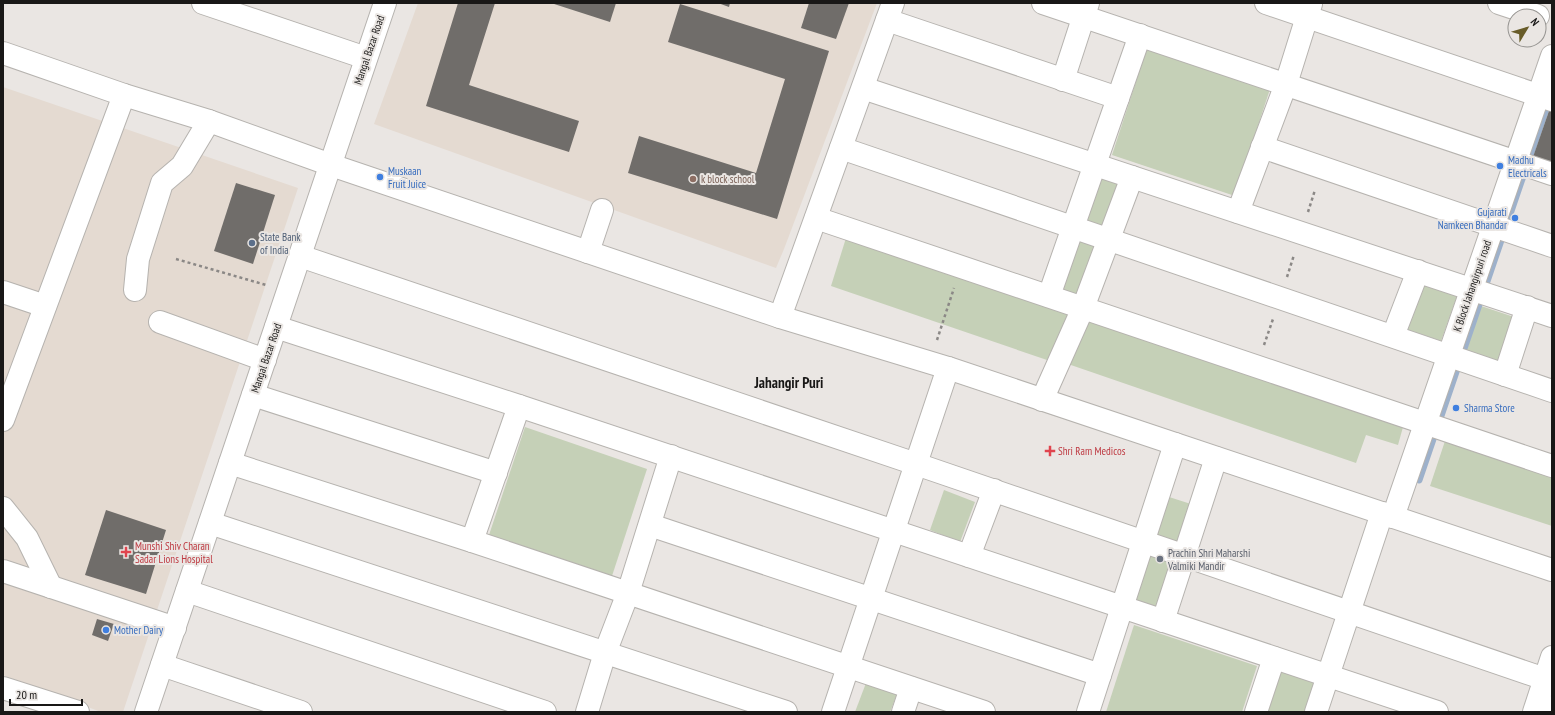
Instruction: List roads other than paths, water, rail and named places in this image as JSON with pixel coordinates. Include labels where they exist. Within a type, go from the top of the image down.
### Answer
[{"type":"street","points":[[203,3],[366,58]]},
{"type":"street","name":"Mangal Bazar Road","points":[[146,712],[385,3]]},
{"type":"street","points":[[1043,3],[1085,10],[1140,35],[1552,174]]},
{"type":"street","points":[[1266,3],[1309,10],[1545,98]]},
{"type":"street","points":[[1499,3],[1514,8]]},
{"type":"street","points":[[1063,80],[1085,10]]},
{"type":"street","points":[[1238,212],[1286,84],[1309,10]]},
{"type":"street","points":[[780,317],[890,11],[1063,80],[1118,98]]},
{"type":"street","points":[[1049,296],[1140,35]]},
{"type":"street","points":[[3,54],[209,120],[331,165],[780,317],[939,366],[1552,570]]},
{"type":"street","name":"K Block Jahangirpuri road","points":[[1316,712],[1349,612],[1425,423],[1516,161],[1545,98],[1552,56]]},
{"type":"street","points":[[863,88],[1552,316]]},
{"type":"street","points":[[4,413],[124,94]]},
{"type":"street","points":[[135,290],[138,259],[162,183],[182,166],[209,120]]},
{"type":"street","points":[[1262,147],[1552,246]]},
{"type":"street","points":[[841,148],[1552,391]]},
{"type":"street","points":[[1042,400],[1083,308],[1132,177]]},
{"type":"street","points":[[588,252],[602,210]]},
{"type":"street","points":[[816,218],[1552,466]]},
{"type":"street","points":[[300,256],[1545,678]]},
{"type":"street","points":[[1393,336],[1418,271]]},
{"type":"street","points":[[3,292],[45,306]]},
{"type":"street","points":[[1506,375],[1527,307]]},
{"type":"street","points":[[160,322],[265,360]]},
{"type":"street","points":[[276,327],[671,456],[1437,712]]},
{"type":"street","points":[[833,712],[916,464],[939,366]]},
{"type":"street","points":[[253,395],[496,473]]},
{"type":"street","points":[[472,541],[519,406]]},
{"type":"street","points":[[1088,712],[1175,444]]},
{"type":"street","points":[[587,712],[605,653],[628,593],[671,456]]},
{"type":"street","points":[[1163,621],[1216,458]]},
{"type":"street","points":[[230,463],[472,541],[984,712]]},
{"type":"street","points":[[969,556],[994,490]]},
{"type":"street","points":[[3,508],[28,538],[51,587]]},
{"type":"street","points":[[210,523],[786,712]]},
{"type":"street","points":[[650,525],[1100,675]]},
{"type":"street","points":[[3,571],[174,628]]},
{"type":"street","points":[[187,591],[545,712]]},
{"type":"street","points":[[1534,712],[1552,656]]},
{"type":"street","points":[[1256,712],[1274,658]]},
{"type":"street","points":[[162,665],[301,712]]},
{"type":"street","points":[[3,688],[78,712]]},
{"type":"street","points":[[903,712],[911,688]]},
{"type":"street","points":[[1550,712],[1552,707]]},
{"type":"waterway","points":[[1419,480],[1549,100]]},
{"type":"place","name":"Madhu Electricals","points":[[1500,166]]},
{"type":"place","name":"Muskaan Fruit Juice","points":[[380,177]]},
{"type":"place","name":"k block school","points":[[693,179]]},
{"type":"place","name":"Gujarati Namkeen Bhandar","points":[[1515,218]]},
{"type":"place","name":"State Bank of India","points":[[252,243]]},
{"type":"place","name":"Sharma Store","points":[[1456,408]]},
{"type":"place","name":"Shri Ram Medicos","points":[[1050,451]]},
{"type":"place","name":"Munshi Shiv Charan Sadar Lions Hospital","points":[[126,552]]},
{"type":"place","name":"Prachin Shri Maharshi Valmiki Mandir","points":[[1160,559]]},
{"type":"place","name":"Mother Dairy","points":[[106,630]]},
{"type":"district","name":"Jahangir Puri","points":[[789,383]]}]
